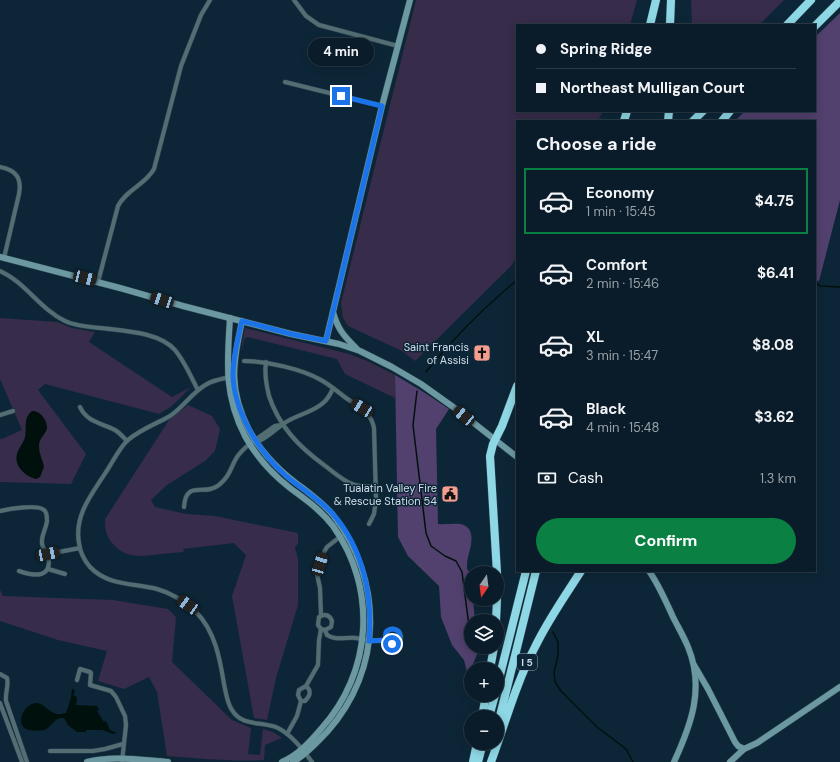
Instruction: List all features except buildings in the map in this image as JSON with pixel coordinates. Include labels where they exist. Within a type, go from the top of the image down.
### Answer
[{"type":"highway","points":[[650,24],[656,0]]},
{"type":"highway","points":[[670,24],[671,0]]},
{"type":"highway","points":[[788,24],[811,0]]},
{"type":"highway","points":[[810,24],[834,0]]},
{"type":"highway","points":[[816,25],[840,1]]},
{"type":"highway","points":[[694,120],[701,112]]},
{"type":"highway","points":[[723,120],[729,112]]},
{"type":"highway","points":[[497,566],[490,461],[491,449],[502,426],[516,389]]},
{"type":"highway","name":"I 5","points":[[503,662],[525,572]]},
{"type":"highway","name":"I 5","points":[[501,710],[536,572]]},
{"type":"highway","name":"I 5","points":[[490,762],[516,690],[534,648],[551,617],[581,572]]},
{"type":"highway","points":[[473,762],[476,750]]},
{"type":"highway","points":[[478,762],[481,750]]},
{"type":"highway","name":"I 5","points":[[490,762],[492,750]]},
{"type":"street","points":[[98,282],[118,206],[125,195],[144,182],[154,169],[181,66],[201,16],[210,0]]},
{"type":"street","points":[[294,0],[306,16],[314,23],[324,27],[398,46]]},
{"type":"street","points":[[326,341],[382,106],[410,0]]},
{"type":"street","points":[[285,82],[382,106]]},
{"type":"street","points":[[0,167],[13,172],[20,184],[19,194],[2,258],[360,351],[385,363],[421,384],[456,408],[516,456]]},
{"type":"street","points":[[0,271],[13,278],[53,314],[66,322],[88,327],[149,335],[162,340],[179,355],[198,390]]},
{"type":"street","points":[[332,311],[337,326],[343,336],[360,351]]},
{"type":"street","points":[[230,318],[227,359],[231,377]]},
{"type":"street","points":[[242,321],[231,377],[231,398],[234,410],[263,462],[274,474],[321,512],[332,524],[348,554],[356,574],[361,592],[366,640]]},
{"type":"street","points":[[244,361],[266,362],[310,374],[320,379],[365,410],[372,420],[374,428],[376,486],[375,509],[369,524]]},
{"type":"street","points":[[266,362],[265,375],[271,401],[282,424],[300,446],[348,482],[361,487],[376,486]]},
{"type":"street","points":[[231,377],[210,382],[198,390],[177,411],[163,420],[144,428],[127,441],[81,514],[77,528],[80,548],[87,564],[102,577],[116,582],[166,592],[179,599],[196,613],[208,628],[215,644],[227,699],[232,711],[245,721],[280,729],[304,751],[312,762]]},
{"type":"street","points":[[184,507],[186,496],[189,492],[197,490],[210,490],[216,487],[226,479],[232,470],[237,457],[252,442],[275,426],[323,404],[333,388]]},
{"type":"street","points":[[80,407],[82,412],[94,422],[114,430],[127,441]]},
{"type":"street","points":[[0,415],[13,411]]},
{"type":"street","points":[[252,442],[274,465],[332,513],[358,555],[367,585],[370,609],[365,663],[352,696],[334,724],[293,762]]},
{"type":"street","points":[[0,511],[28,508],[45,510],[46,523],[42,542],[43,547],[48,554],[48,569],[44,573],[37,575],[29,575],[19,571]]},
{"type":"street","points":[[345,533],[327,547],[317,574],[321,591],[321,616],[317,621],[318,625],[327,635],[333,638],[386,640]]},
{"type":"street","points":[[48,554],[80,548]]},
{"type":"street","points":[[48,569],[66,574]]},
{"type":"street","points":[[650,572],[661,590],[688,647],[693,664],[695,696],[693,714],[674,762]]},
{"type":"street","points":[[321,616],[328,616],[332,621],[331,627],[323,629]]},
{"type":"street","points":[[287,734],[295,721],[301,701],[298,695],[299,690],[306,686],[318,665],[319,640],[323,629]]},
{"type":"street","points":[[693,664],[708,689],[735,742],[738,746],[744,749]]},
{"type":"street","points":[[77,680],[80,669],[90,672],[90,685],[108,690],[114,694],[126,720],[122,760]]},
{"type":"street","points":[[0,674],[8,678],[6,702],[27,762]]},
{"type":"street","points":[[301,701],[305,701],[309,697],[310,692],[306,686]]},
{"type":"street","points":[[730,762],[744,749],[757,743],[840,686]]},
{"type":"street","points":[[0,703],[22,762]]},
{"type":"street","points":[[50,750],[94,751],[123,744]]},
{"type":"street","points":[[282,762],[304,751]]},
{"type":"street","points":[[87,762],[103,759],[168,762]]},
{"type":"shaded area","points":[[416,0],[637,0],[630,24],[516,24],[516,112],[602,112],[598,120],[516,120],[516,258],[511,266],[415,361],[402,351],[348,326],[343,318],[341,303]]},
{"type":"shaded area","points":[[691,0],[784,0],[760,24],[692,24]]},
{"type":"shaded area","points":[[840,13],[840,200],[819,281],[816,280],[816,120],[736,120],[744,112],[816,112],[816,36]]},
{"type":"shaded area","points":[[0,318],[57,322],[72,328],[95,332],[89,342],[172,397],[191,387],[172,406],[159,414],[45,384],[38,390],[86,454],[71,484],[0,482],[0,439],[22,430],[0,379]]},
{"type":"shaded area","points":[[245,328],[349,354],[365,360],[395,375],[395,398],[345,374],[337,359],[248,337],[245,338],[241,352]]},
{"type":"shaded area","points":[[395,375],[449,409],[436,429],[438,524],[460,524],[469,529],[471,533],[472,538],[467,566],[464,566],[464,606],[474,606],[474,614],[464,614],[464,654],[477,654],[474,662],[464,662],[452,645],[441,617],[439,586],[408,556],[398,537]]},
{"type":"shaded area","points":[[188,405],[212,416],[220,429],[215,451],[205,461],[167,485],[151,500],[155,507],[186,514],[215,516],[298,533],[298,543],[295,548],[298,559],[298,605],[276,678],[267,720],[254,718],[232,596],[246,555],[234,543],[183,549],[184,552],[136,556],[124,553],[118,549],[113,544],[106,532],[105,519],[169,420]]},
{"type":"shaded area","points":[[32,411],[41,414],[47,426],[39,446],[44,467],[40,477],[36,479],[27,475],[20,469],[17,460],[18,451],[25,437],[26,420]]},
{"type":"shaded area","points":[[0,590],[3,596],[113,600],[168,609],[176,617],[172,662],[232,720],[251,728],[248,754],[260,755],[263,729],[273,732],[282,738],[265,745],[264,760],[228,760],[167,756],[157,692],[149,677],[124,689],[98,681],[107,651],[58,640],[0,621]]},
{"type":"shaded area","points":[[72,689],[75,691],[73,695],[77,697],[76,705],[97,706],[99,710],[97,711],[104,722],[106,721],[110,730],[117,733],[113,734],[102,730],[86,730],[86,732],[77,732],[68,725],[64,718],[56,720],[45,730],[30,730],[23,727],[21,720],[26,708],[35,703],[41,704],[56,714],[66,713],[71,698]]},
{"type":"waterway","points":[[426,372],[469,323],[516,281]]},
{"type":"waterway","points":[[816,283],[820,286],[840,287]]},
{"type":"waterway","points":[[417,391],[413,425],[426,533],[431,546],[445,556],[456,561],[462,572],[467,614]]},
{"type":"waterway","points":[[553,632],[558,642],[558,655],[554,673],[555,682],[561,691],[597,727],[626,749],[633,762]]},
{"type":"place","name":"Saint Francis of Assisi","points":[[482,353]]},
{"type":"place","name":"Tualatin Valley Fire & Rescue Station 54","points":[[450,494]]},
{"type":"route","points":[[341,96],[382,106],[326,341],[291,334],[242,321],[234,360],[233,376],[238,402],[248,428],[259,447],[274,465],[332,513],[358,555],[369,595],[369,641],[386,640],[386,632],[390,629],[395,629],[399,632],[400,640],[399,642],[392,644]]}]
